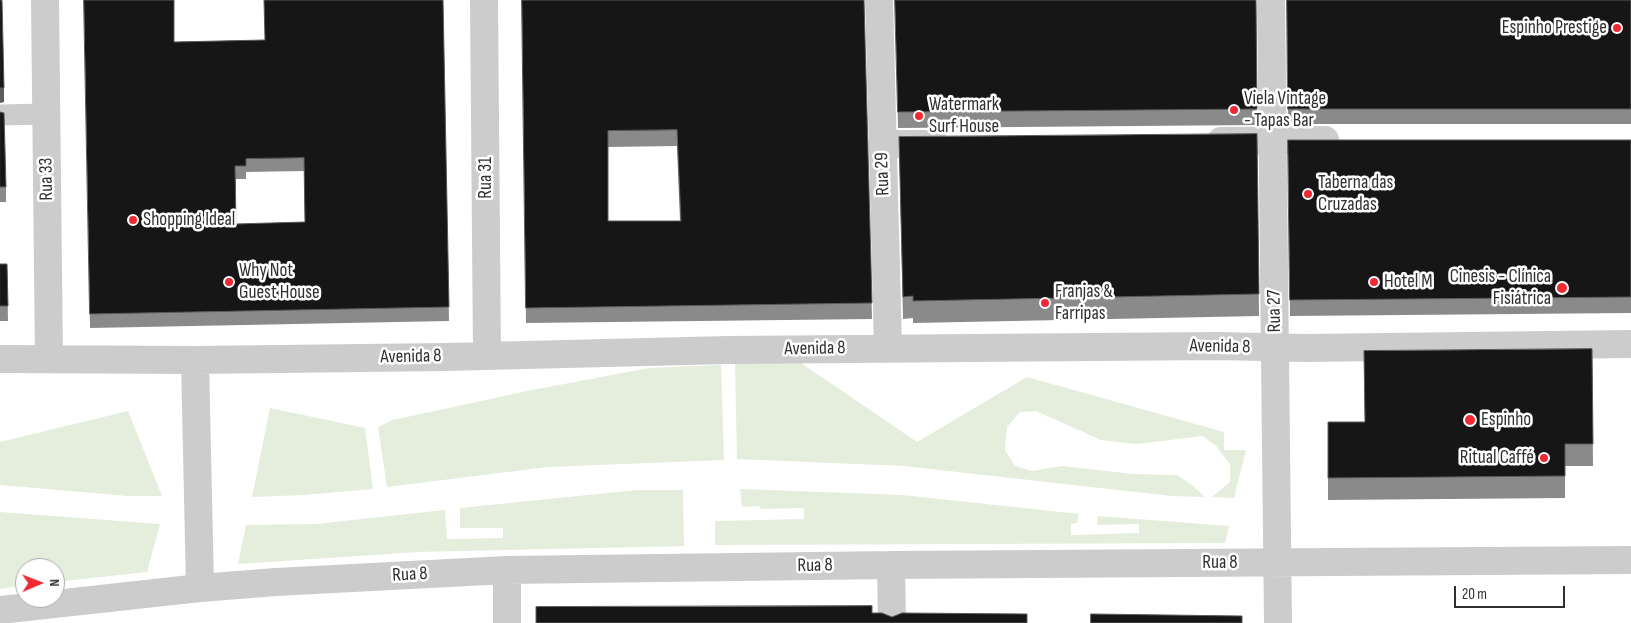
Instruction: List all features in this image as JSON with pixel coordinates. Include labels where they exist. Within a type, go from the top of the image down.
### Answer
[{"type":"street","name":"Rua 33","points":[[45,0],[49,359]]},
{"type":"street","name":"Rua 31","points":[[484,0],[487,356]]},
{"type":"street","name":"Rua 29","points":[[879,0],[888,348]]},
{"type":"street","name":"Rua 27","points":[[1271,0],[1279,563],[1278,623]]},
{"type":"street","points":[[1195,141],[1353,140]]},
{"type":"street","points":[[882,144],[960,144]]},
{"type":"street","name":"Avenida 8","points":[[0,359],[195,360],[888,348],[1218,346],[1276,348],[1631,344]]},
{"type":"street","points":[[195,360],[200,588]]},
{"type":"street","name":"Rua 8","points":[[0,610],[53,613],[200,588],[276,582],[507,570],[891,565],[1631,560]]},
{"type":"street","points":[[891,565],[892,623]]},
{"type":"street","points":[[507,570],[507,623]]},
{"type":"lane","points":[[0,115],[46,114]]},
{"type":"green space","points":[[798,361],[917,442],[1027,377],[1224,432],[1224,450],[1246,450],[1234,498],[1212,497],[1230,482],[1230,464],[1216,446],[1203,436],[1136,444],[1101,440],[1036,411],[1020,412],[1007,427],[1005,450],[1015,466],[1032,471],[1062,466],[1133,474],[1177,475],[1205,497],[1172,496],[904,466],[737,459],[735,363]]},
{"type":"green space","points":[[721,365],[724,460],[548,467],[387,487],[378,427],[393,420],[527,391],[649,368]]},
{"type":"green space","points":[[270,408],[365,428],[373,489],[252,497]]},
{"type":"green space","points":[[128,411],[162,496],[128,496],[0,485],[0,442]]},
{"type":"green space","points":[[740,489],[902,495],[1079,514],[1077,523],[1071,524],[1071,535],[1139,533],[1139,524],[1097,525],[1098,516],[1229,526],[1225,543],[715,545],[715,521],[804,519],[804,508],[760,509],[760,506],[742,507]]},
{"type":"green space","points":[[637,490],[683,490],[684,546],[418,552],[238,564],[246,525],[316,524],[445,510],[447,539],[503,538],[503,528],[460,528],[460,508]]},
{"type":"green space","points":[[0,512],[160,524],[147,572],[65,581],[65,558],[15,558],[15,587],[0,589]]},
{"type":"building","points":[[0,0],[2,0],[4,88],[0,88]]},
{"type":"building","points":[[84,0],[174,0],[174,42],[265,40],[264,0],[443,0],[449,307],[90,314]],"holes":[[[304,158],[305,222],[236,224],[235,166],[246,166],[246,159]]]},
{"type":"building","points":[[522,0],[864,0],[872,303],[526,308]],"holes":[[[677,130],[681,221],[608,221],[608,131]]]},
{"type":"building","points":[[895,0],[1256,0],[1257,109],[898,112]]},
{"type":"building","points":[[1287,0],[1631,0],[1631,109],[1288,109]]},
{"type":"building","points":[[0,112],[4,113],[6,187],[0,187]]},
{"type":"building","points":[[1257,134],[1259,294],[913,301],[913,296],[903,297],[899,137]]},
{"type":"building","points":[[1288,140],[1631,140],[1631,297],[1290,300]]},
{"type":"building","points":[[0,264],[7,264],[8,306],[0,306]]},
{"type":"building","points":[[1592,349],[1593,444],[1565,444],[1565,476],[1328,478],[1328,422],[1365,422],[1364,351]]},
{"type":"building","points":[[872,606],[872,613],[882,613],[892,617],[902,613],[1027,614],[1027,623],[536,623],[536,607]]},
{"type":"building","points":[[1091,614],[1242,616],[1242,623],[1091,623]]},
{"type":"place","name":"Espinho Prestige","points":[[1617,28]]},
{"type":"place","name":"Viela Vintage - Tapas Bar","points":[[1234,110]]},
{"type":"place","name":"Watermark Surf House","points":[[919,116]]},
{"type":"place","name":"Taberna das Cruzadas","points":[[1308,194]]},
{"type":"place","name":"Shopping Ideal","points":[[133,220]]},
{"type":"place","name":"Why Not Guest House","points":[[229,282]]},
{"type":"place","name":"Hotel M","points":[[1374,282]]},
{"type":"place","name":"Cinesis - Clínica Fisiátrica","points":[[1562,288]]},
{"type":"place","name":"Franjas & Farripas","points":[[1045,303]]},
{"type":"place","name":"Espinho","points":[[1470,420]]},
{"type":"place","name":"Ritual Caffé","points":[[1544,458]]}]
